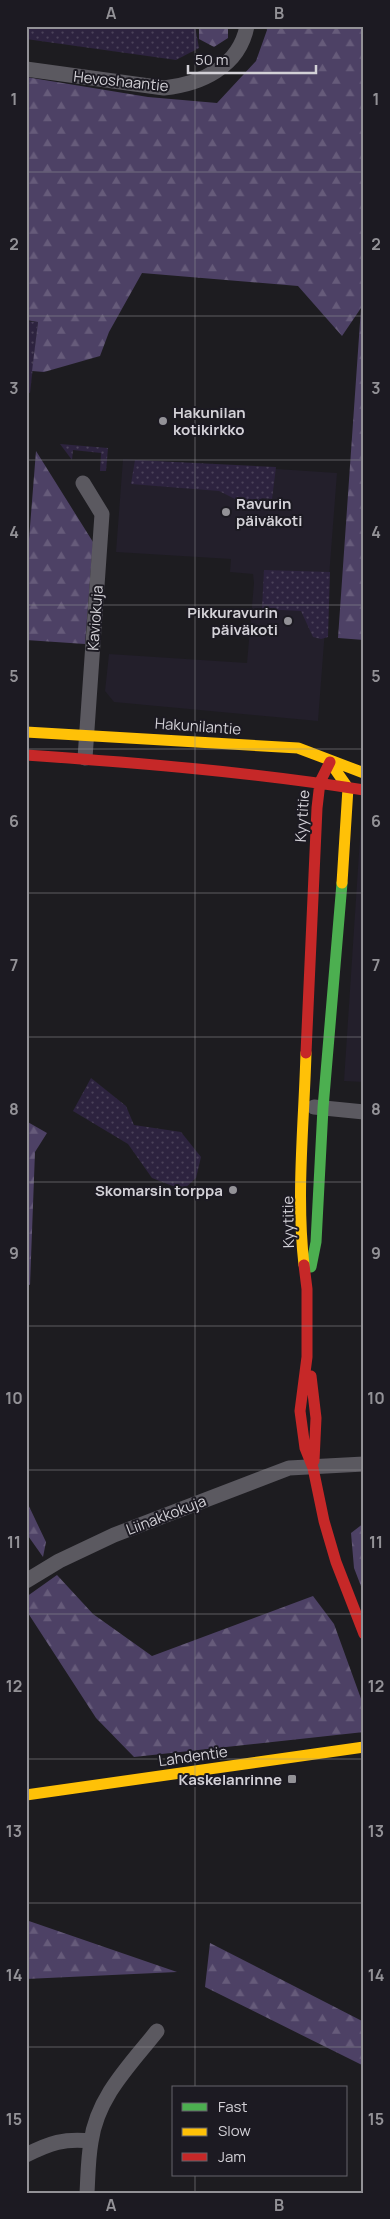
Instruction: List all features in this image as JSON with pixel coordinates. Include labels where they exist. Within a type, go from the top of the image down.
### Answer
[{"type":"main road","name":"Hakunilantie","points":[[26,732],[86,734],[298,748],[330,762],[364,773]]},
{"type":"main road","points":[[26,755],[85,758],[320,782],[364,790]]},
{"type":"main road","points":[[330,762],[348,788]]},
{"type":"main road","name":"Kyytitie","points":[[330,762],[320,782],[316,808],[303,1106],[302,1244],[307,1289],[307,1357],[316,1408],[317,1446],[313,1468],[336,1562],[364,1634]]},
{"type":"main road","name":"Kyytitie","points":[[307,1289],[316,1242],[323,1108],[337,963],[348,788]]},
{"type":"main road","name":"Lahdentie","points":[[26,1795],[364,1747]]},
{"type":"street","name":"Hevoshaantie","points":[[26,69],[164,88],[179,86],[198,82],[223,66],[240,48],[247,26]]},
{"type":"street","name":"Kaviokuja","points":[[83,484],[102,514],[85,758]]},
{"type":"street","points":[[303,1106],[364,1112]]},
{"type":"street","name":"Liinakkokuja","points":[[26,1581],[59,1561],[114,1535],[289,1468],[364,1464]]},
{"type":"street","points":[[87,2193],[91,2141],[99,2112],[113,2086],[158,2031]]},
{"type":"street","points":[[26,2155],[46,2144],[71,2139],[91,2141]]},
{"type":"shaded area","points":[[26,26],[195,26],[199,48],[176,60],[26,39]]},
{"type":"shaded area","points":[[26,321],[38,322],[30,393],[26,392]]},
{"type":"shaded area","points":[[60,444],[108,448],[106,471],[100,471],[101,453],[73,450],[72,460]]},
{"type":"shaded area","points":[[123,459],[337,473],[318,721],[114,702],[105,691],[109,654],[247,663],[254,583],[253,574],[230,572],[231,559],[116,552]]},
{"type":"shaded area","points":[[135,460],[276,467],[272,499],[262,498],[251,507],[219,491],[131,484]]},
{"type":"shaded area","points":[[264,570],[330,572],[328,637],[321,639],[313,637],[301,611],[262,609]]},
{"type":"shaded area","points":[[364,821],[364,1082],[344,1081],[361,823]]},
{"type":"shaded area","points":[[91,1078],[126,1106],[134,1125],[181,1132],[201,1157],[196,1178],[183,1190],[152,1178],[128,1144],[73,1111]]},
{"type":"green space","points":[[199,26],[228,26],[228,38],[214,47],[199,39]]},
{"type":"green space","points":[[266,26],[364,26],[364,640],[338,638],[361,308],[342,336],[298,286],[142,273],[109,332],[100,356],[44,372],[32,371],[38,322],[26,320],[26,77],[148,97],[217,103],[256,61],[267,30]]},
{"type":"green space","points":[[36,451],[93,542],[85,644],[26,640],[26,577]]},
{"type":"green space","points":[[26,1121],[47,1133],[35,1152],[30,1285],[26,1285]]},
{"type":"green space","points":[[26,1500],[46,1542],[43,1557],[26,1533]]},
{"type":"green space","points":[[364,1523],[364,1594],[354,1568],[351,1533]]},
{"type":"green space","points":[[57,1575],[93,1614],[152,1656],[313,1596],[334,1624],[364,1707],[364,1732],[134,1757],[96,1718],[26,1610],[26,1597]]},
{"type":"green space","points":[[26,1920],[177,1972],[26,1979]]},
{"type":"green space","points":[[210,1943],[364,2022],[364,2066],[205,1987]]},
{"type":"traffic: fast","points":[[311,1267],[316,1242],[323,1108],[342,883]]},
{"type":"traffic: slow","points":[[26,732],[298,748],[364,773]]},
{"type":"traffic: slow","points":[[330,762],[348,788],[342,883]]},
{"type":"traffic: slow","points":[[304,1265],[301,1159],[306,1053]]},
{"type":"traffic: slow","points":[[26,1795],[364,1747]]},
{"type":"traffic: jam","points":[[26,755],[238,773],[364,790]]},
{"type":"traffic: jam","points":[[306,1053],[317,808],[320,782],[330,762]]},
{"type":"traffic: jam","points":[[304,1265],[307,1289],[307,1357],[300,1411],[305,1448],[313,1468],[324,1521],[336,1562],[364,1634]]},
{"type":"traffic: jam","points":[[311,1376],[316,1418],[314,1461]]},
{"type":"place","name":"Hakunilan kotikirkko","points":[[163,421]]},
{"type":"place","name":"Ravurin päiväkoti","points":[[226,512]]},
{"type":"place","name":"Pikkuravurin päiväkoti","points":[[288,621]]},
{"type":"place","name":"Skomarsin torppa","points":[[233,1190]]},
{"type":"place","name":"Kaskelanrinne","points":[[292,1779]]}]
